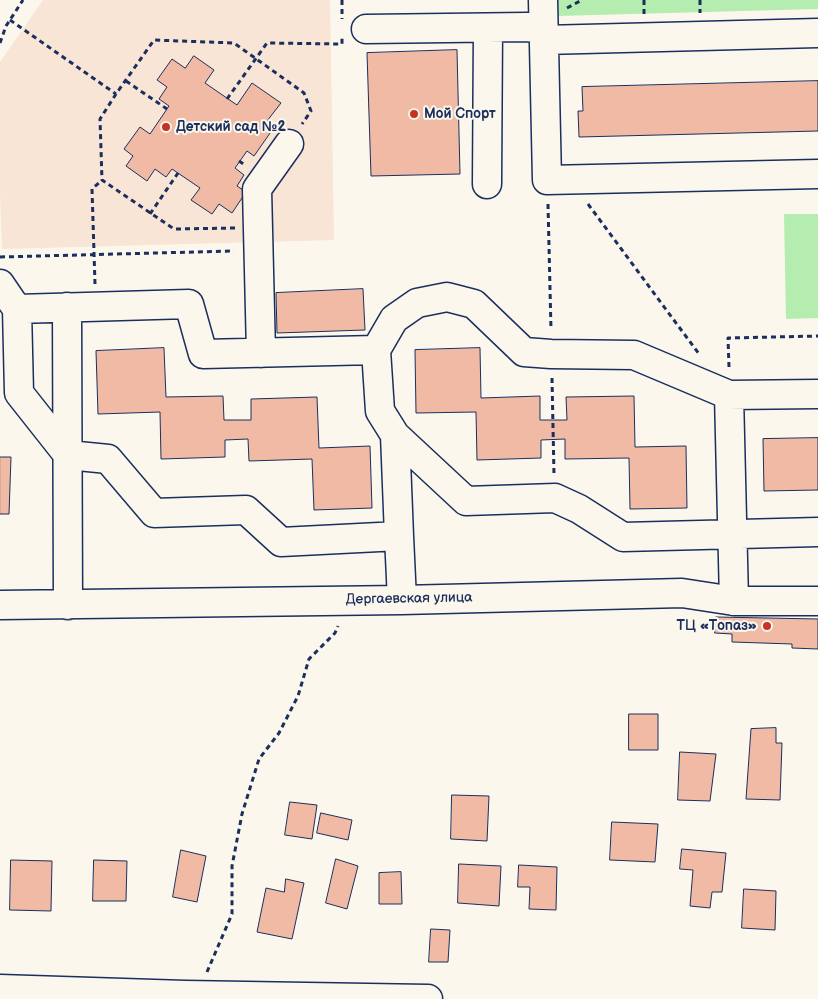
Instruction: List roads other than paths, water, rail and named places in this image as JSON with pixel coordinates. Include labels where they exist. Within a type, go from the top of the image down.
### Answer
[{"type":"street","points":[[543,0],[548,180],[818,174]]},
{"type":"street","points":[[350,30],[527,27],[544,34],[818,33]]},
{"type":"street","points":[[487,184],[488,28]]},
{"type":"street","points":[[261,353],[257,189],[289,144]]},
{"type":"street","points":[[0,284],[17,309],[19,393],[68,455],[108,459],[154,512],[246,510],[281,542],[399,536]]},
{"type":"street","points":[[818,394],[729,396],[634,355],[524,352],[474,304],[447,297],[418,303],[394,320],[376,350],[380,411],[395,435],[466,501],[555,498],[579,509],[623,537],[818,532]]},
{"type":"street","points":[[17,309],[189,304],[204,354],[376,350]]},
{"type":"street","points":[[67,307],[68,605]]},
{"type":"street","points":[[729,396],[734,601]]},
{"type":"street","points":[[395,435],[402,600]]},
{"type":"street","name":"Дергаевская улица","points":[[0,605],[402,600],[682,593],[734,601],[818,601]]},
{"type":"street","points":[[0,989],[185,997],[428,999]]},
{"type":"place","name":"Мой Спорт","points":[[414,114]]},
{"type":"place","name":"Детский сад №2","points":[[166,127]]},
{"type":"place","name":"ТЦ «Топаз»","points":[[767,626]]}]
